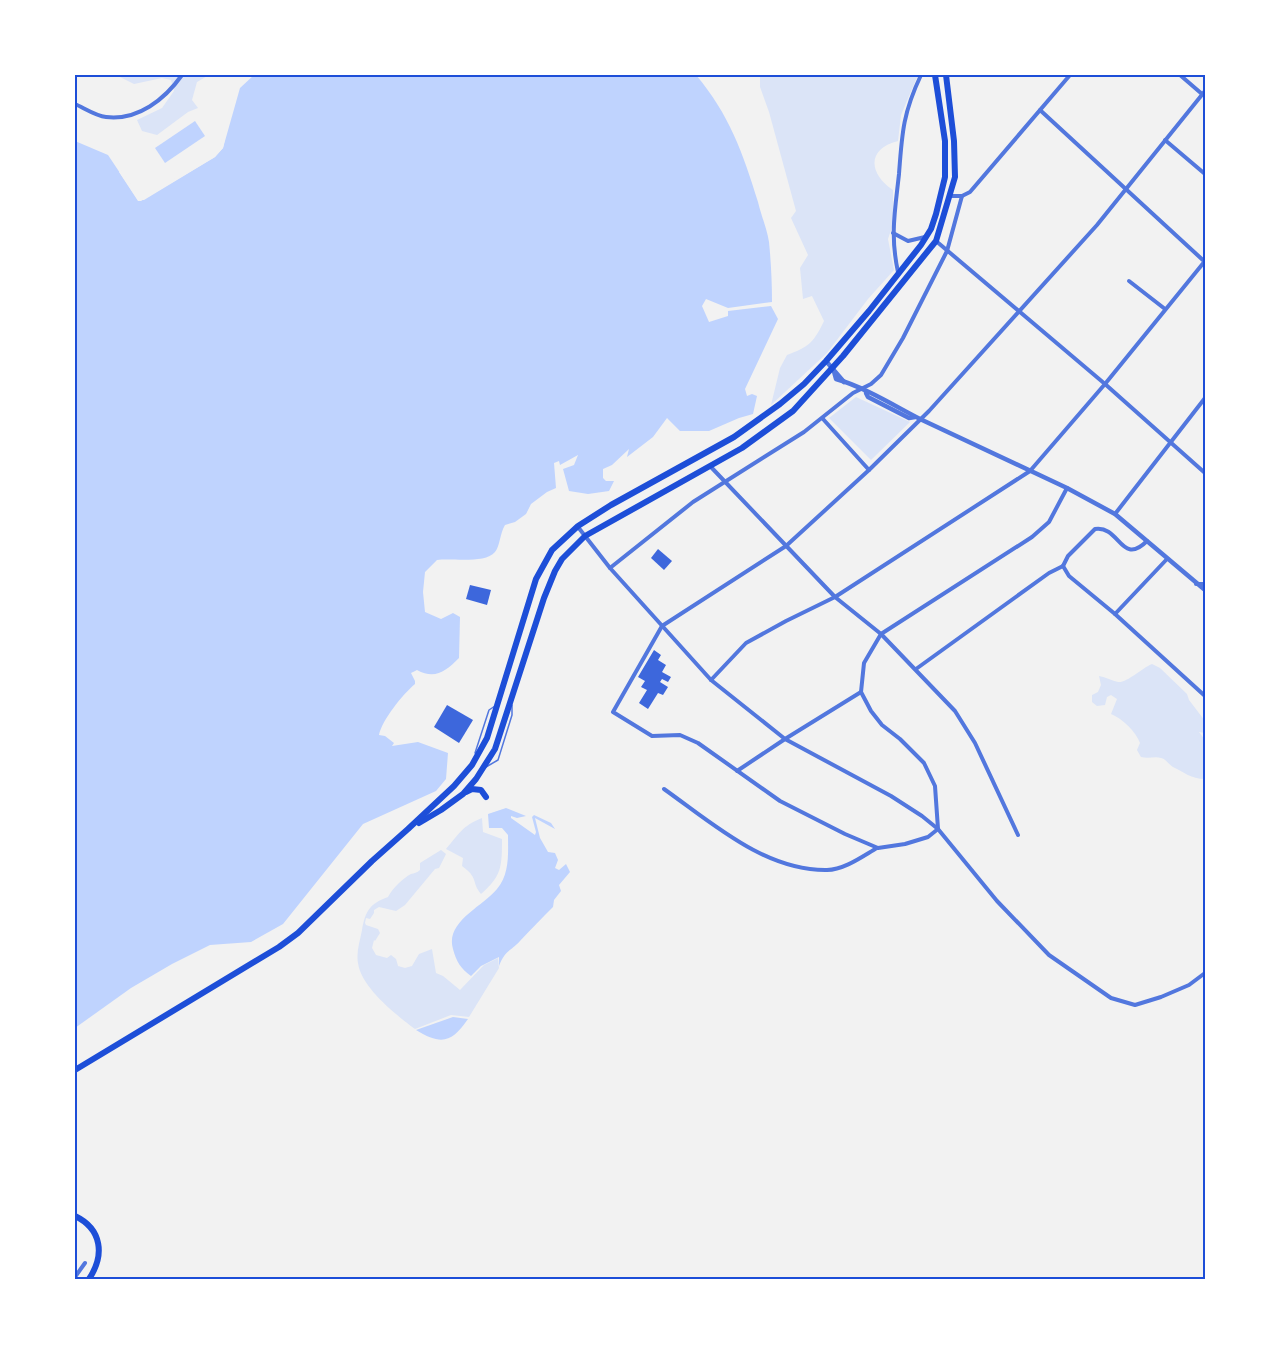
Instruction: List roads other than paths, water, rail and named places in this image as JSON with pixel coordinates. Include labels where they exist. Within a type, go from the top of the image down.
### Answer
[{"type":"main road","points":[[75,1070],[279,947],[298,933],[372,861],[408,830],[454,786],[475,761],[484,745],[536,579],[552,550],[578,526],[750,427],[804,384],[869,311],[926,237],[936,214],[945,177],[945,141],[936,75]]},
{"type":"main road","points":[[408,830],[462,794],[483,769],[495,749],[549,584],[562,559],[585,536],[742,448],[793,411],[833,368],[936,241],[955,177],[955,151],[946,75]]},
{"type":"main road","points":[[475,761],[483,769]]},
{"type":"main road","points":[[462,794],[475,789],[481,790],[486,797]]},
{"type":"main road","points":[[75,1216],[91,1228],[100,1246],[98,1262],[89,1279]]},
{"type":"street","points":[[75,104],[105,117],[143,111],[160,100],[182,75]]},
{"type":"street","points":[[898,272],[892,232],[903,128],[909,102],[921,75]]},
{"type":"street","points":[[950,196],[962,196],[970,192],[1070,75]]},
{"type":"street","points":[[878,848],[780,801],[698,743],[680,735],[652,736],[613,712],[662,626],[786,546],[869,470],[1018,312],[1096,225],[1204,93],[1180,75]]},
{"type":"street","points":[[711,680],[747,643],[835,597],[1030,471],[1205,262],[1040,110]]},
{"type":"street","points":[[1165,140],[1205,174]]},
{"type":"street","points":[[610,568],[693,502],[783,446],[859,389],[871,384],[892,359],[946,250],[962,196]]},
{"type":"street","points":[[892,232],[897,237],[908,241],[926,237]]},
{"type":"street","points":[[936,241],[1105,384],[1205,473]]},
{"type":"street","points":[[1129,281],[1165,309]]},
{"type":"street","points":[[825,361],[844,382],[1067,488],[1115,514],[1205,590]]},
{"type":"street","points":[[1115,514],[1205,398]]},
{"type":"street","points":[[823,418],[869,470]]},
{"type":"street","points":[[710,466],[835,597],[880,634],[955,711],[965,725],[1018,835]]},
{"type":"street","points":[[938,829],[934,786],[924,763],[882,725],[861,692],[864,663],[880,634],[1032,537],[1049,522],[1067,488]]},
{"type":"street","points":[[578,526],[610,568],[711,680],[785,739],[891,795],[938,829],[997,901],[1049,955],[1111,998],[1135,1005],[1189,985],[1205,973]]},
{"type":"street","points":[[916,669],[1049,573],[1064,566],[1068,556],[1095,529],[1106,530],[1133,551],[1148,541]]},
{"type":"street","points":[[1115,614],[1167,559]]},
{"type":"street","points":[[1064,566],[1069,576],[1115,614],[1205,696]]},
{"type":"street","points":[[1196,584],[1205,584]]},
{"type":"street","points":[[737,771],[861,692]]},
{"type":"street","points":[[664,789],[713,825],[758,852],[795,866],[828,870],[845,866],[878,848],[905,844],[928,837],[938,829]]},
{"type":"street","points":[[75,1277],[85,1263]]},
{"type":"water","points":[[254,75],[696,75],[718,104],[747,167],[768,237],[772,287],[772,302],[728,308],[706,299],[702,306],[709,322],[728,316],[728,311],[771,306],[778,319],[745,389],[747,396],[752,394],[757,396],[753,414],[709,431],[680,431],[667,418],[653,437],[627,457],[629,449],[612,465],[603,469],[603,478],[606,481],[614,481],[609,491],[588,494],[569,491],[563,469],[574,465],[578,455],[560,465],[559,461],[554,463],[556,488],[531,504],[526,514],[515,522],[505,525],[495,552],[484,558],[437,560],[425,572],[423,592],[425,612],[441,619],[453,613],[460,617],[459,658],[440,673],[429,674],[417,670],[411,673],[415,684],[384,722],[379,735],[385,736],[394,743],[392,746],[418,742],[448,753],[446,779],[436,791],[363,824],[283,924],[251,942],[210,945],[172,964],[131,988],[75,1028],[75,141],[108,155],[138,200],[144,200],[215,157],[223,148],[240,88]]},
{"type":"water","points":[[195,121],[205,136],[165,163],[155,148]]},
{"type":"water","points":[[506,808],[526,816],[517,818],[511,816],[511,818],[535,835],[532,817],[534,815],[551,823],[555,829],[535,818],[540,838],[548,852],[555,853],[558,860],[555,868],[559,870],[566,864],[570,872],[559,885],[561,891],[554,900],[553,907],[506,954],[499,966],[499,957],[481,966],[471,976],[457,961],[452,939],[459,923],[497,889],[504,877],[508,835],[502,828],[489,828],[488,814]]},
{"type":"water","points":[[453,1017],[468,1019],[457,1033],[446,1039],[433,1038],[416,1030]]}]
